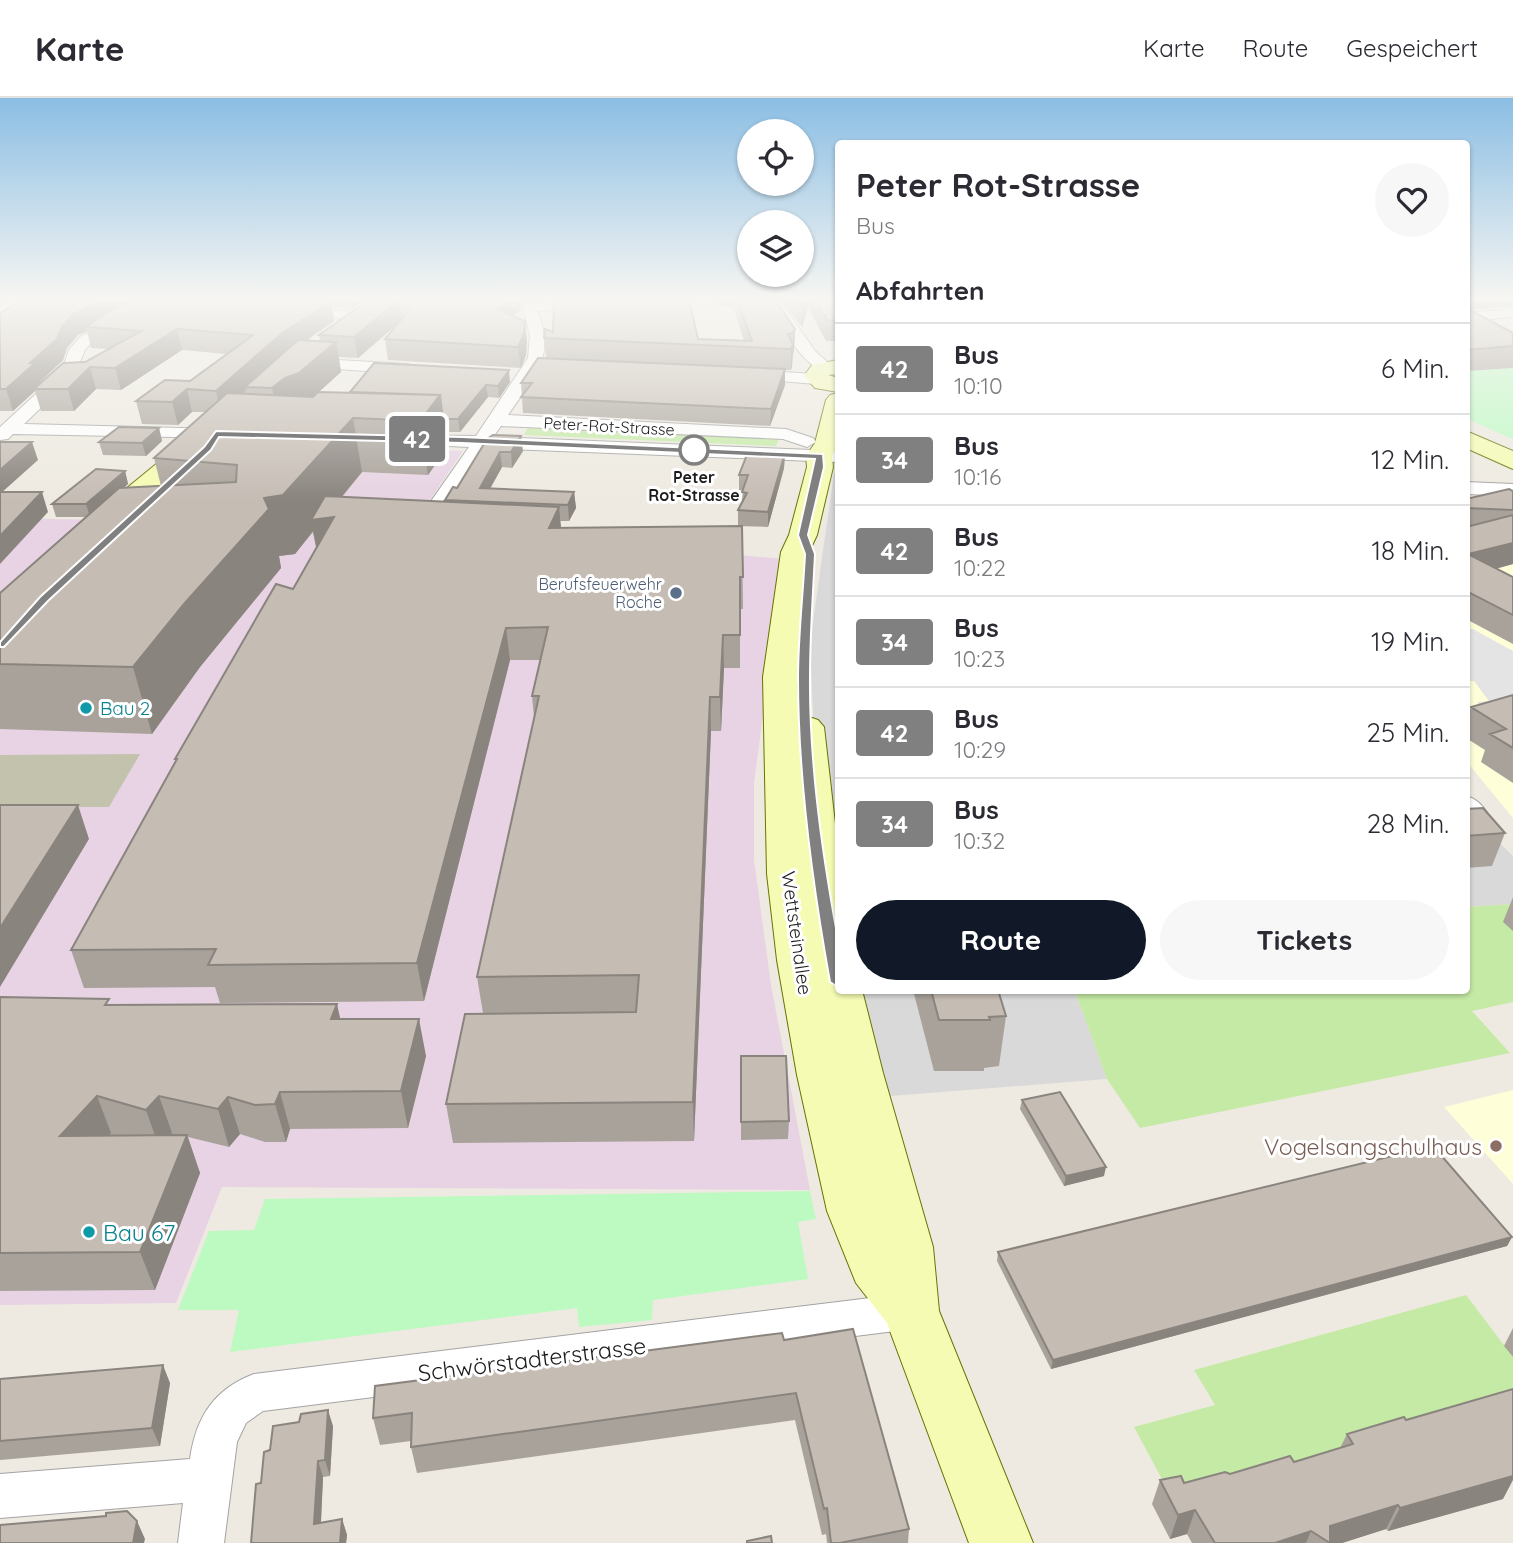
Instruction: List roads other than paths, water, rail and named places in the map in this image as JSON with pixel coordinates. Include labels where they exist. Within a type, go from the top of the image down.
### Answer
[{"type":"main road","points":[[287,369],[290,366]]},
{"type":"main road","name":"Wettsteinallee","points":[[830,380],[827,443],[822,452],[803,535],[795,552],[780,677],[785,835],[791,908],[821,1075],[853,1211],[875,1267],[911,1311]]},
{"type":"main road","points":[[94,542],[189,447],[230,430]]},
{"type":"main road","points":[[1470,440],[1513,461]]},
{"type":"main road","name":"Wettsteinallee","points":[[803,535],[810,554],[804,677],[808,755],[828,850],[824,905],[835,966]]},
{"type":"main road","name":"Wettsteinallee","points":[[841,994],[859,1073],[906,1247],[911,1311],[1001,1543]]},
{"type":"street","points":[[5,433],[72,366]]},
{"type":"street","points":[[453,525],[425,524],[531,366]]},
{"type":"street","points":[[819,366],[830,380]]},
{"type":"street","points":[[287,369],[430,370]]},
{"type":"street","points":[[727,374],[830,380]]},
{"type":"street","name":"Peter-Rot-Strasse","points":[[494,420],[786,435],[822,452]]},
{"type":"street","points":[[5,433],[230,430]]},
{"type":"street","points":[[394,438],[822,452]]},
{"type":"street","points":[[1470,488],[1513,490]]},
{"type":"street","name":"Schwörstadterstrasse","points":[[201,1543],[215,1440],[231,1409],[254,1393],[911,1311]]},
{"type":"street","points":[[0,1496],[209,1479]]},
{"type":"place","name":"Peter Rot-Strasse","points":[[694,450]]},
{"type":"place","name":"Berufsfeuerwehr Roche","points":[[676,593]]},
{"type":"place","name":"Bau 2","points":[[86,708]]},
{"type":"place","name":"Vogelsangschulhaus","points":[[1496,1146]]},
{"type":"place","name":"Bau 67","points":[[89,1232]]}]
